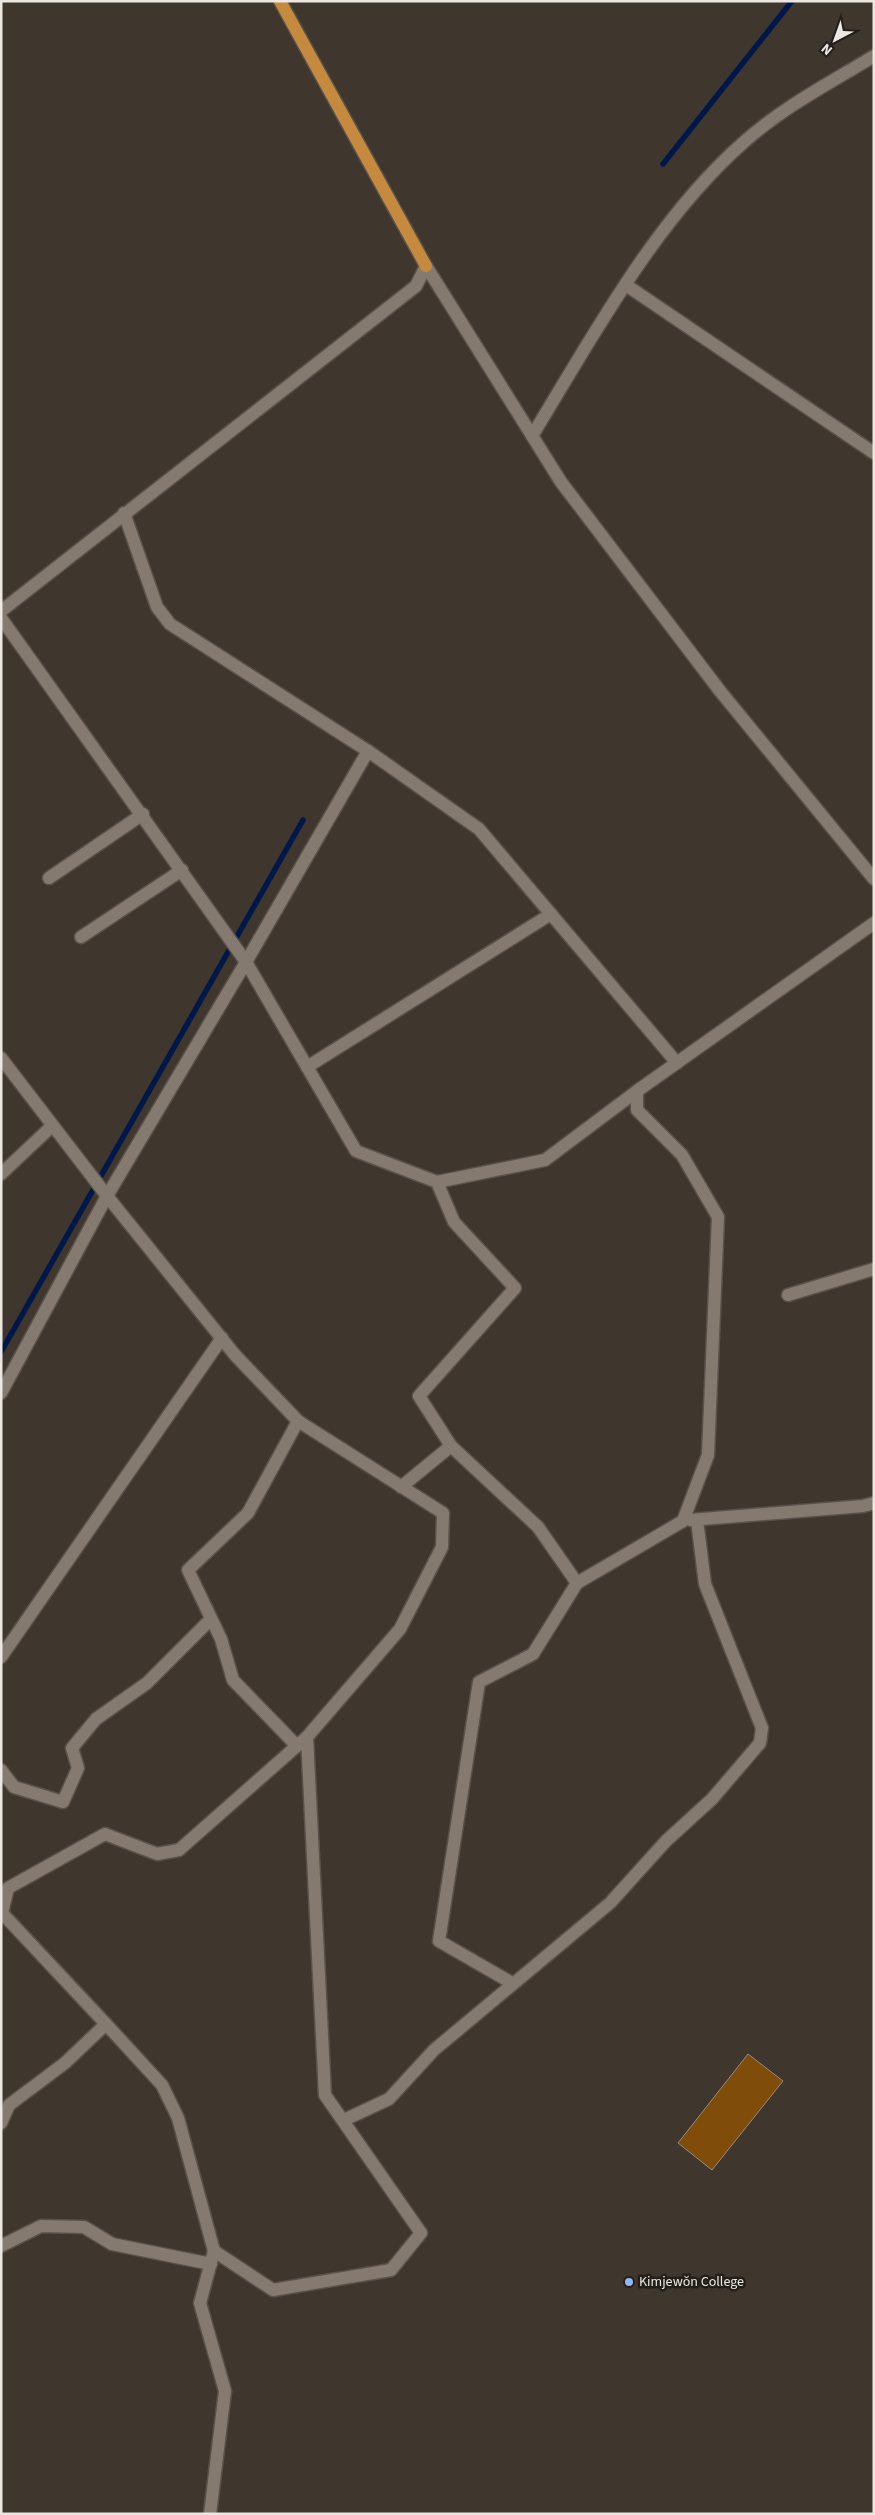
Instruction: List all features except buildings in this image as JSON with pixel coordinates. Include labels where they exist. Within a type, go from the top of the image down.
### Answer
[{"type":"main road","points":[[280,1],[426,266]]},
{"type":"street","points":[[532,436],[626,285],[680,208],[713,170],[732,152],[789,107],[874,56]]},
{"type":"street","points":[[426,266],[561,482],[651,602],[874,879]]},
{"type":"street","points":[[1,611],[416,286],[426,266]]},
{"type":"street","points":[[626,285],[874,453]]},
{"type":"street","points":[[124,513],[157,607],[170,624],[368,751],[479,829],[677,1063]]},
{"type":"street","points":[[1,618],[143,814],[246,962],[356,1151],[437,1182],[545,1160],[637,1091],[874,923]]},
{"type":"street","points":[[1,1393],[7,1375],[100,1187],[246,962],[368,751]]},
{"type":"street","points":[[48,878],[143,814]]},
{"type":"street","points":[[81,937],[182,870]]},
{"type":"street","points":[[307,1067],[552,914]]},
{"type":"street","points":[[1,1058],[52,1126],[235,1356],[298,1421],[443,1513],[442,1546],[400,1629],[307,1737],[179,1850],[157,1854],[105,1834],[8,1888],[2,1914],[162,2085],[178,2118],[212,2258],[200,2303],[225,2391],[210,2514]]},
{"type":"street","points":[[637,1091],[637,1110],[682,1155],[718,1217],[708,1455],[683,1521]]},
{"type":"street","points":[[1,1174],[52,1126]]},
{"type":"street","points":[[437,1182],[454,1222],[515,1288],[419,1396],[451,1446],[538,1527],[577,1583]]},
{"type":"street","points":[[788,1295],[874,1269]]},
{"type":"street","points":[[1,1657],[222,1338]]},
{"type":"street","points":[[297,1746],[233,1680],[221,1639],[188,1570],[248,1513],[298,1421]]},
{"type":"street","points":[[401,1487],[451,1446]]},
{"type":"street","points":[[512,1983],[439,1941],[479,1682],[533,1654],[577,1583],[683,1521],[863,1506],[874,1503]]},
{"type":"street","points":[[344,2120],[390,2099],[434,2050],[610,1903],[666,1841],[712,1799],[760,1743],[762,1728],[705,1584],[697,1520]]},
{"type":"street","points":[[1,1770],[14,1787],[63,1802],[78,1768],[72,1748],[96,1719],[147,1683],[211,1619]]},
{"type":"street","points":[[1,2246],[41,2226],[84,2227],[112,2244],[212,2258],[273,2290],[391,2270],[421,2233],[325,2095],[307,1737]]},
{"type":"street","points":[[1,2122],[9,2105],[65,2063],[106,2024]]},
{"type":"waterway","points":[[663,164],[792,1]]},
{"type":"waterway","points":[[1,1352],[303,820]]},
{"type":"place","name":"Kimjewŏn College","points":[[629,2282]]}]
